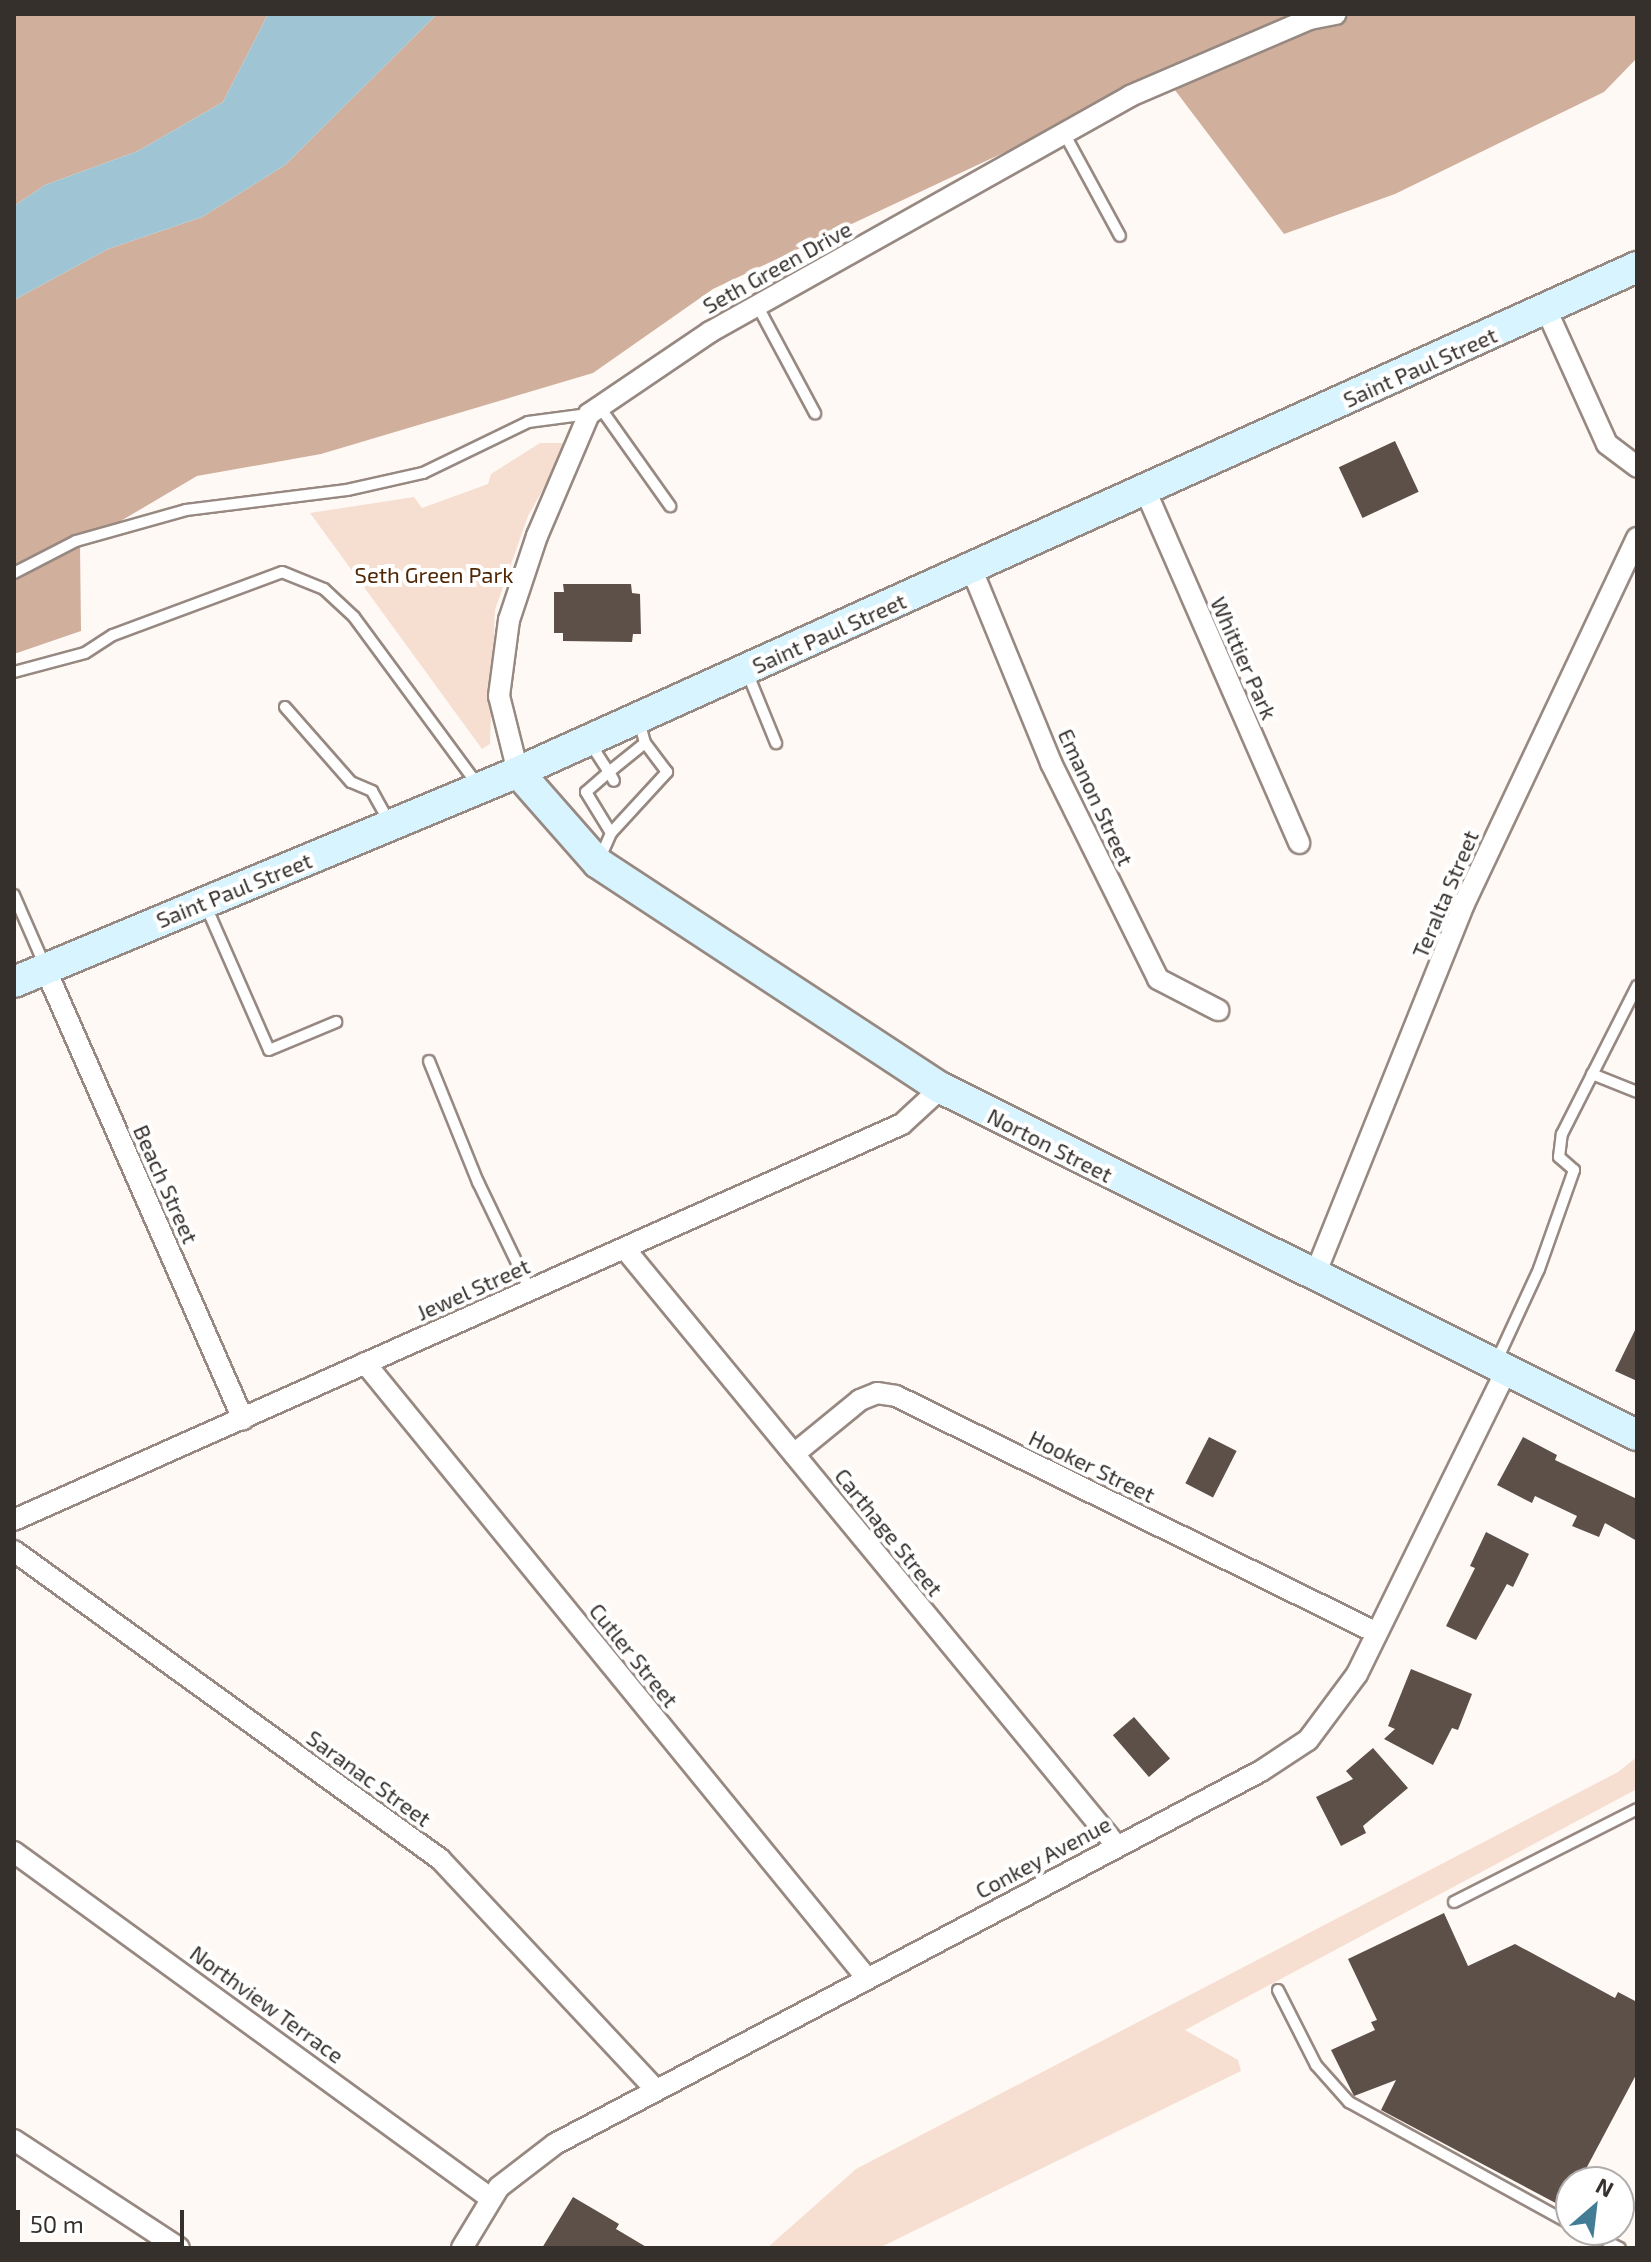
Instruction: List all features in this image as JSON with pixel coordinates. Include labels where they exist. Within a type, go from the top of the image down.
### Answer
[{"type":"main road","name":"Saint Paul Street","points":[[14,982],[588,740],[639,742],[746,670],[1146,492],[1637,267]]},
{"type":"main road","name":"Norton Street","points":[[518,772],[598,863],[941,1088],[1314,1277],[1637,1435]]},
{"type":"street","name":"Seth Green Drive","points":[[594,410],[757,305],[1130,96],[1310,19],[1336,14]]},
{"type":"street","points":[[1546,309],[1607,444],[1637,467]]},
{"type":"street","points":[[518,772],[499,696],[509,620],[537,536],[594,410]]},
{"type":"street","name":"Whittier Park","points":[[1146,492],[1299,843]]},
{"type":"street","name":"Teralta Street","points":[[1314,1277],[1464,904],[1637,538]]},
{"type":"street","name":"Emanon Street","points":[[972,570],[1051,763],[1158,979],[1218,1010]]},
{"type":"street","name":"Beach Street","points":[[45,968],[243,1419]]},
{"type":"street","name":"Jewel Street","points":[[14,1520],[902,1124],[941,1088]]},
{"type":"street","name":"Carthage Street","points":[[625,1249],[1116,1845]]},
{"type":"street","name":"Cutler Street","points":[[365,1363],[866,1977]]},
{"type":"street","name":"Conkey Avenue","points":[[462,2248],[490,2198],[547,2149],[866,1977],[1261,1771],[1308,1740],[1345,1695],[1377,1633],[1500,1368]]},
{"type":"street","name":"Hooker Street","points":[[794,1454],[869,1395],[896,1396],[1377,1633]]},
{"type":"street","name":"Saranac Street","points":[[14,1551],[440,1859],[656,2090]]},
{"type":"street","name":"Northview Terrace","points":[[14,1852],[490,2198]]},
{"type":"street","points":[[14,2140],[179,2248]]},
{"type":"lane","points":[[1064,133],[1120,236]]},
{"type":"lane","points":[[757,305],[815,413]]},
{"type":"lane","points":[[14,573],[76,541],[186,510],[347,490],[423,473],[528,422],[594,410],[670,506]]},
{"type":"lane","points":[[14,672],[85,653],[113,635],[282,572],[324,589],[354,617],[480,787]]},
{"type":"lane","points":[[746,670],[776,743]]},
{"type":"lane","points":[[285,707],[351,782],[372,791],[391,825]]},
{"type":"lane","points":[[588,740],[611,776]]},
{"type":"lane","points":[[598,863],[611,833],[627,810],[667,772],[639,742],[624,764],[586,792],[611,833]]},
{"type":"lane","points":[[14,895],[45,968]]},
{"type":"lane","points":[[204,902],[269,1050],[336,1022]]},
{"type":"lane","points":[[1500,1368],[1574,1170],[1559,1157],[1562,1134],[1637,986]]},
{"type":"lane","points":[[429,1061],[530,1290]]},
{"type":"lane","points":[[1592,1074],[1637,1092]]},
{"type":"lane","points":[[1454,1902],[1637,1809]]},
{"type":"lane","points":[[1278,1990],[1316,2065],[1349,2102],[1555,2215]]},
{"type":"green space","name":"Seth Green Park","points":[[540,443],[564,443],[566,448],[528,516],[495,610],[490,744],[482,749],[310,513],[414,497],[422,508],[488,484],[491,474]]},
{"type":"green space","points":[[1637,1757],[1637,1789],[1185,2030],[1238,2060],[1241,2071],[879,2248],[767,2248],[856,2169],[1618,1772]]},
{"type":"shaded area","points":[[14,14],[268,14],[223,102],[138,151],[45,185],[14,206]]},
{"type":"shaded area","points":[[437,14],[1637,14],[1637,58],[1604,92],[1395,194],[1284,234],[1165,77],[713,289],[593,373],[321,454],[197,476],[80,545],[81,631],[14,654],[14,300],[108,249],[202,217],[285,165]]},
{"type":"water","points":[[268,14],[437,14],[285,165],[202,217],[108,249],[14,300],[14,206],[45,185],[138,151],[223,102]]},
{"type":"building","points":[[1395,441],[1419,492],[1362,518],[1339,467]]},
{"type":"building","points":[[563,584],[631,584],[632,593],[640,594],[641,634],[633,634],[632,642],[563,641],[563,633],[554,633],[554,592],[564,592]]},
{"type":"building","points":[[1637,1326],[1637,1381],[1615,1371]]},
{"type":"building","points":[[1209,1437],[1237,1451],[1213,1497],[1185,1483]]},
{"type":"building","points":[[1523,1437],[1557,1455],[1555,1460],[1637,1499],[1637,1541],[1605,1523],[1599,1537],[1572,1526],[1577,1516],[1535,1496],[1532,1503],[1497,1485]]},
{"type":"building","points":[[1486,1532],[1529,1554],[1513,1587],[1507,1584],[1476,1640],[1446,1626],[1475,1568],[1470,1566]]},
{"type":"building","points":[[1411,1669],[1472,1694],[1458,1730],[1452,1728],[1433,1765],[1384,1739],[1395,1729],[1388,1726]]},
{"type":"building","points":[[1134,1717],[1170,1759],[1149,1777],[1113,1735]]},
{"type":"building","points":[[1373,1748],[1408,1788],[1363,1826],[1366,1833],[1341,1846],[1316,1797],[1353,1779],[1346,1771]]},
{"type":"building","points":[[1444,1913],[1468,1966],[1515,1944],[1615,1998],[1618,1992],[1637,2002],[1637,2073],[1588,2166],[1555,2166],[1555,2203],[1381,2110],[1396,2080],[1354,2096],[1331,2050],[1375,2030],[1371,2022],[1377,2020],[1348,1959]]},
{"type":"building","points":[[573,2197],[619,2224],[616,2229],[648,2248],[542,2248]]}]
